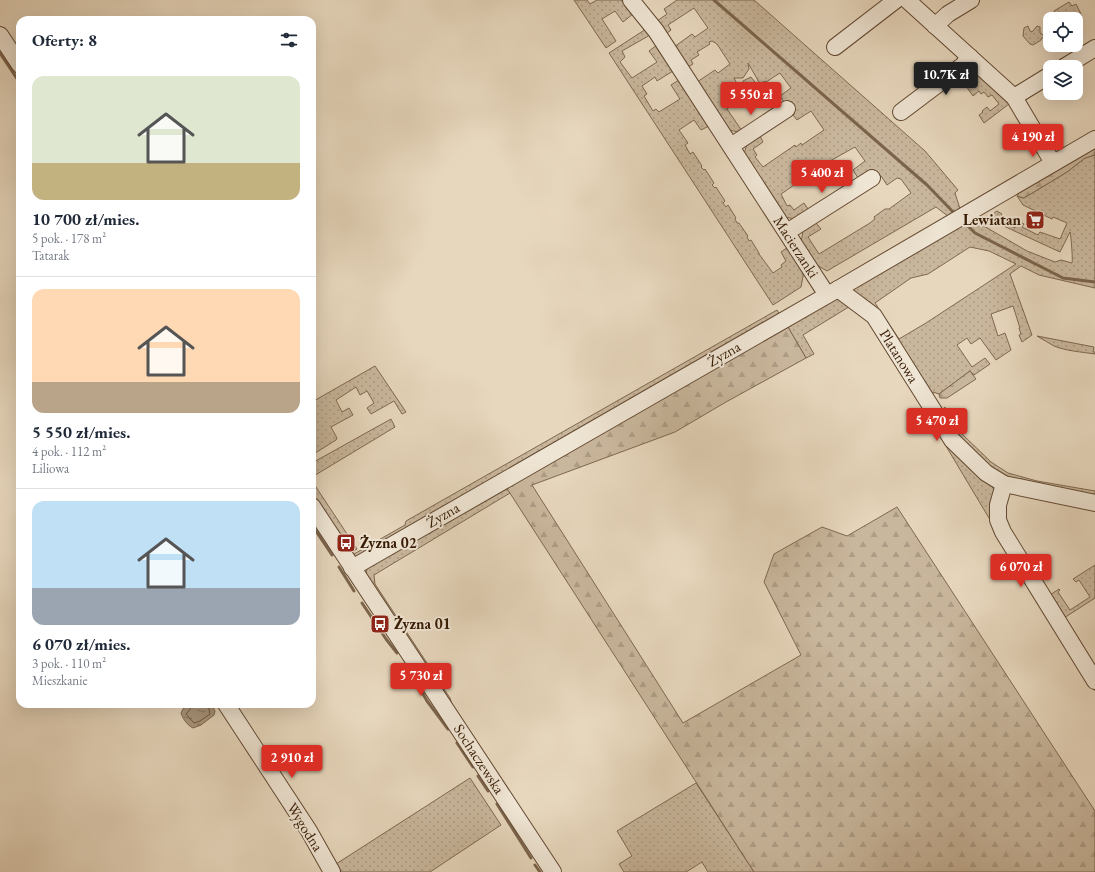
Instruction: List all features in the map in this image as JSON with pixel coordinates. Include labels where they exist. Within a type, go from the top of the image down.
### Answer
[{"type":"street","name":"Macierzanki","points":[[631,0],[652,25],[787,232],[833,292]]},
{"type":"street","points":[[835,47],[896,0]]},
{"type":"street","points":[[907,0],[1014,97],[1053,163]]},
{"type":"street","points":[[935,26],[948,14],[971,0]]},
{"type":"street","points":[[0,35],[16,59]]},
{"type":"street","points":[[1075,60],[1095,48]]},
{"type":"street","points":[[900,112],[962,66],[970,57]]},
{"type":"street","points":[[1014,97],[1043,79]]},
{"type":"street","points":[[731,146],[787,109]]},
{"type":"street","name":"Żyzna","points":[[352,568],[833,292],[1095,139]]},
{"type":"street","points":[[787,232],[872,178]]},
{"type":"street","name":"Platanowa","points":[[833,292],[874,316],[952,440],[986,473],[1004,484],[1095,504]]},
{"type":"street","points":[[1004,484],[998,505],[998,520],[1003,532],[1095,681]]},
{"type":"street","name":"Sochaczewska","points":[[316,512],[553,872]]},
{"type":"street","name":"Wygodna","points":[[229,708],[309,831],[330,871]]},
{"type":"green space","points":[[574,0],[587,0],[590,4],[597,0],[621,0],[633,14],[623,22],[615,11],[602,19],[616,41],[606,48]]},
{"type":"green space","points":[[677,0],[754,0],[925,151],[958,190],[955,193],[961,212],[949,217],[936,207],[827,271],[815,264],[801,242],[803,231],[816,223],[821,229],[808,237],[819,254],[870,223],[875,219],[874,217],[885,209],[889,209],[911,193],[901,179],[897,178],[887,185],[881,176],[869,171],[858,178],[853,170],[865,161],[855,147],[830,161],[781,194],[787,206],[790,205],[794,210],[804,203],[808,209],[795,219],[785,217],[744,154],[747,144],[760,136],[763,142],[753,149],[757,155],[755,157],[763,167],[795,145],[796,147],[801,143],[802,145],[824,130],[811,111],[797,120],[793,115],[780,96],[791,88],[780,73],[760,84],[748,63],[749,69],[743,78],[734,78],[740,89],[743,81],[751,77],[755,82],[756,87],[747,93],[743,93],[732,101],[734,104],[727,109],[742,131],[739,132],[728,130],[697,82],[715,70],[718,73],[730,64],[717,44],[712,41],[709,42],[710,44],[697,52],[699,55],[691,60],[693,64],[687,68],[674,47],[692,34],[695,37],[708,28],[694,8],[668,25],[671,30],[666,34],[657,21],[667,14],[664,9]]},
{"type":"green space","points":[[1069,2],[1072,6],[1076,4],[1080,12],[1054,12]]},
{"type":"green space","points":[[1028,26],[1032,32],[1037,26],[1040,27],[1040,33],[1043,35],[1043,38],[1033,45],[1030,44],[1023,36],[1024,28]]},
{"type":"green space","points":[[646,29],[650,35],[622,51],[625,57],[620,62],[632,78],[657,62],[649,51],[657,45],[673,71],[657,81],[655,77],[642,86],[647,94],[644,96],[653,111],[656,109],[659,112],[680,99],[671,85],[679,80],[709,126],[701,130],[694,120],[679,130],[688,143],[685,145],[690,154],[693,152],[702,166],[701,167],[704,170],[705,169],[714,183],[712,185],[715,188],[716,187],[725,201],[723,203],[726,207],[728,205],[736,218],[737,223],[739,223],[748,236],[749,241],[751,240],[773,273],[782,267],[781,265],[786,261],[781,252],[788,247],[804,271],[801,287],[773,305],[609,53]]},
{"type":"green space","points":[[963,73],[976,73],[1009,104],[984,123],[979,115],[983,112],[982,111],[987,107],[990,111],[999,104],[992,95],[988,97],[984,92],[981,94],[979,91],[973,96],[961,79],[965,76]]},
{"type":"green space","points":[[1095,146],[1095,155],[1085,158],[1067,172],[1024,198],[1017,196],[1020,191]]},
{"type":"green space","points":[[1095,155],[1095,288],[1039,275],[1021,266],[1010,274],[1032,335],[1022,342],[1019,335],[1021,334],[1020,328],[1013,306],[991,314],[998,336],[1005,333],[1011,350],[996,360],[980,338],[971,344],[967,338],[957,345],[972,367],[985,358],[990,364],[974,375],[970,371],[939,394],[933,392],[932,397],[848,289],[970,218],[1027,251],[1055,262],[1061,260],[1072,263],[1070,232],[1060,252],[995,222],[993,214],[997,211],[1002,214],[1000,221],[1015,228],[1018,221],[1024,224],[1022,227],[1038,235],[1040,232],[1060,239],[1067,223],[1053,217],[1052,219],[1023,205],[1017,196],[1024,198],[1067,172],[1085,158]],"holes":[[[970,247],[989,251],[1016,264],[899,339],[875,303],[911,278],[928,274]]]},
{"type":"green space","points":[[842,295],[854,303],[870,320],[909,383],[952,446],[971,465],[984,474],[995,491],[991,518],[1095,688],[1095,691],[1035,595],[928,416],[868,321],[852,305],[803,335],[814,354],[806,358],[785,322],[829,297]]},
{"type":"green space","points":[[777,310],[780,315],[356,558],[354,554],[405,525],[406,521]]},
{"type":"green space","points":[[785,322],[806,358],[675,432],[532,485],[683,723],[801,655],[764,582],[774,554],[822,527],[847,536],[897,507],[1095,811],[1095,872],[754,872],[506,487]]},
{"type":"green space","points":[[1037,336],[1094,347],[1093,352],[1095,352],[1095,354],[1059,348]]},
{"type":"green space","points":[[375,366],[406,412],[402,414],[394,401],[371,414],[367,408],[374,403],[367,391],[360,395],[356,387],[336,400],[342,412],[349,408],[353,415],[331,427],[337,438],[336,440],[316,452],[316,400]]},
{"type":"green space","points":[[970,371],[976,379],[947,398],[940,398],[939,394]]},
{"type":"green space","points":[[945,407],[945,410],[951,420],[961,433],[991,462],[1008,473],[1037,481],[1095,491],[1095,500],[1006,480],[955,439],[941,413]]},
{"type":"green space","points":[[391,419],[395,427],[316,475],[316,461]]},
{"type":"green space","points":[[316,487],[357,549],[352,552],[337,529],[334,529],[316,502]]},
{"type":"green space","points":[[506,487],[510,493],[374,575],[375,584],[450,698],[453,707],[520,809],[524,812],[519,811],[366,577],[367,568]]},
{"type":"green space","points":[[1095,565],[1095,598],[1064,618],[1050,595],[1059,589],[1060,590],[1058,592],[1070,610],[1090,597],[1079,580],[1076,582],[1073,579]]},
{"type":"green space","points":[[470,778],[501,825],[430,872],[341,872],[336,864]]},
{"type":"green space","points":[[696,783],[754,872],[708,872],[702,862],[686,872],[624,872],[619,864],[632,856],[617,831]]},
{"type":"water","points":[[213,708],[215,711],[214,715],[201,725],[193,728],[183,717],[181,713],[183,709]]},
{"type":"waterway","points":[[714,0],[927,185],[956,215]]},
{"type":"waterway","points":[[0,53],[16,77]]},
{"type":"waterway","points":[[963,221],[975,233],[1063,278],[1095,282]]},
{"type":"waterway","points":[[316,531],[332,555]]},
{"type":"waterway","points":[[339,567],[354,591]]},
{"type":"waterway","points":[[362,603],[397,653]]},
{"type":"waterway","points":[[406,664],[427,701],[448,729]]},
{"type":"waterway","points":[[457,743],[473,767]]},
{"type":"waterway","points":[[478,776],[488,791]]},
{"type":"waterway","points":[[497,804],[531,858]]},
{"type":"waterway","points":[[535,865],[540,872]]},
{"type":"place","name":"Lewiatan","points":[[1035,220]]},
{"type":"place","name":"Żyzna 02","points":[[346,543]]},
{"type":"place","name":"Żyzna 01","points":[[380,624]]}]
